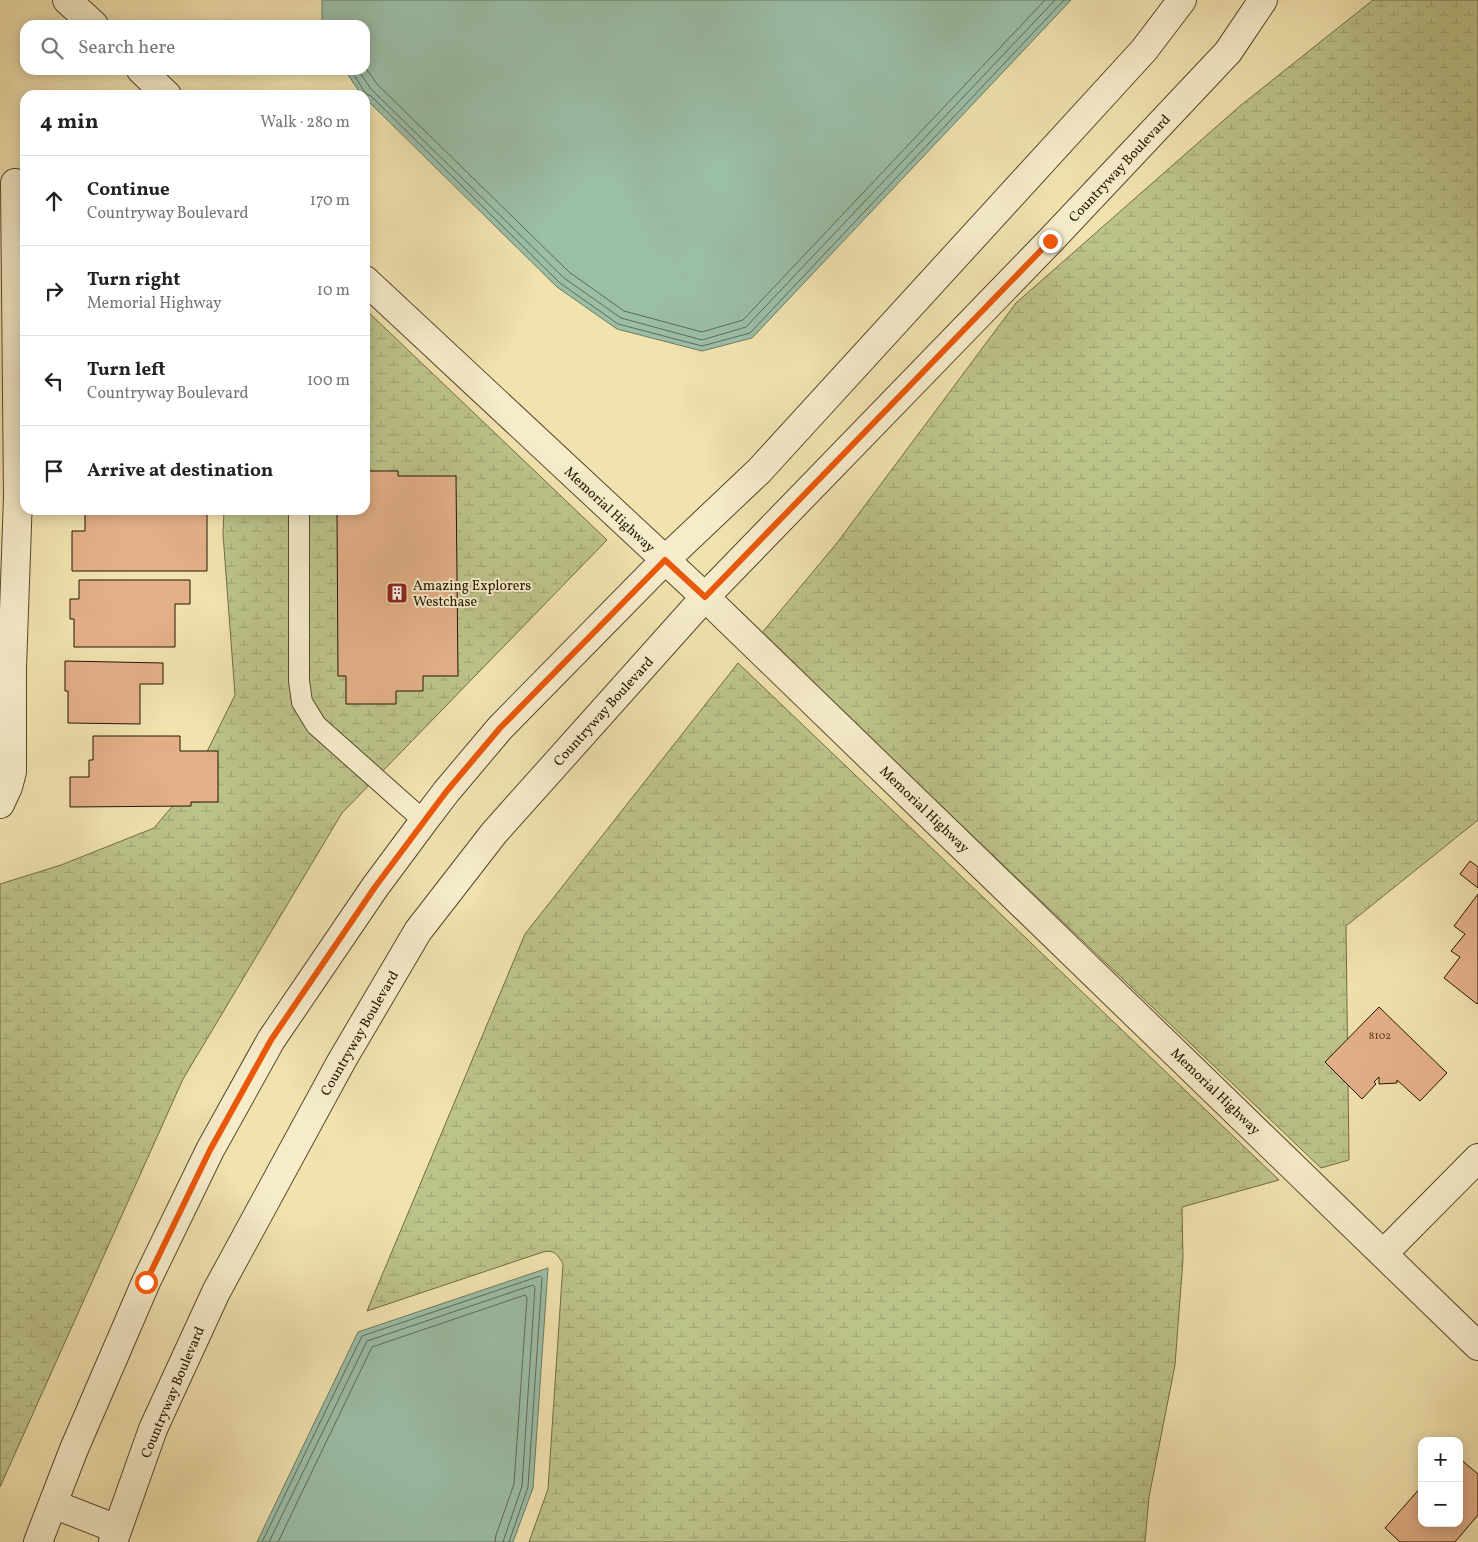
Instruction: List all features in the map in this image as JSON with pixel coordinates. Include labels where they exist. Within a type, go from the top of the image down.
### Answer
[{"type":"street","points":[[67,0],[89,20]]},
{"type":"street","points":[[38,1542],[74,1449],[146,1282],[210,1150],[271,1040],[375,887],[424,820],[500,728],[665,560],[759,471],[1144,50],[1182,0]]},
{"type":"street","name":"Countryway Boulevard","points":[[115,1536],[153,1429],[216,1292],[341,1062],[418,931],[494,833],[705,597],[1050,241],[1228,52],[1263,0]]},
{"type":"street","points":[[146,75],[162,90]]},
{"type":"street","points":[[0,804],[8,787],[12,772],[6,669],[18,497],[13,183]]},
{"type":"street","name":"Memorial Highway","points":[[370,285],[705,597],[1478,1346]]},
{"type":"street","points":[[1384,1253],[1478,1158]]},
{"type":"street","points":[[53,1504],[115,1536]]},
{"type":"lane","points":[[299,515],[300,681],[302,702],[316,725],[424,820]]},
{"type":"green space","points":[[1373,0],[1478,0],[1478,820],[1346,926],[1349,1160],[1321,1168],[761,634],[837,543],[1016,303],[1240,106]]},
{"type":"green space","points":[[370,314],[607,540],[342,813],[183,1079],[0,1487],[0,884],[61,865],[154,828],[191,784],[235,695],[223,534],[224,515],[370,515]]},
{"type":"green space","points":[[738,663],[1279,1180],[1182,1207],[1183,1259],[1175,1365],[1149,1497],[1145,1542],[529,1542],[548,1489],[563,1264],[559,1258],[553,1252],[543,1252],[367,1311],[525,934]]},
{"type":"water","points":[[322,0],[1071,0],[752,338],[702,351],[617,329],[557,287],[370,103],[370,90],[358,90],[348,75],[370,75],[370,20],[322,20]]},
{"type":"water","points":[[548,1268],[533,1488],[513,1542],[257,1542],[358,1332]]},
{"type":"building","name":"Amazing Explorers Westchase","points":[[370,471],[398,471],[398,476],[456,476],[458,676],[423,676],[423,691],[396,691],[396,704],[346,704],[346,676],[338,676],[337,515],[370,515]]},
{"type":"building","points":[[85,515],[207,515],[207,571],[72,571],[72,531],[85,531]]},
{"type":"building","points":[[79,580],[190,580],[190,604],[175,604],[175,647],[74,647],[74,619],[70,619],[70,599],[79,599]]},
{"type":"building","points":[[65,661],[163,663],[163,684],[140,684],[140,724],[68,723],[68,691],[65,691]]},
{"type":"building","points":[[93,736],[180,736],[180,751],[218,751],[218,802],[191,802],[191,806],[70,807],[70,777],[89,777],[89,760],[93,760]]},
{"type":"building","points":[[1470,861],[1478,867],[1478,888],[1460,874]]},
{"type":"building","points":[[1478,894],[1477,1004],[1444,978],[1460,957],[1451,951],[1465,934],[1454,926]]},
{"type":"building","points":[[1379,1007],[1447,1073],[1420,1101],[1397,1080],[1397,1083],[1379,1084],[1379,1077],[1374,1082],[1376,1084],[1362,1099],[1325,1062]]},
{"type":"building","points":[[1463,1461],[1478,1474],[1478,1515],[1455,1542],[1400,1542],[1385,1528],[1418,1491],[1418,1527],[1463,1527]]},
{"type":"place","name":"Amazing Explorers Westchase","points":[[397,593]]},
{"type":"route","points":[[146,1282],[210,1150],[271,1040],[375,887],[446,792],[500,728],[665,560],[705,597],[1050,241]]}]
